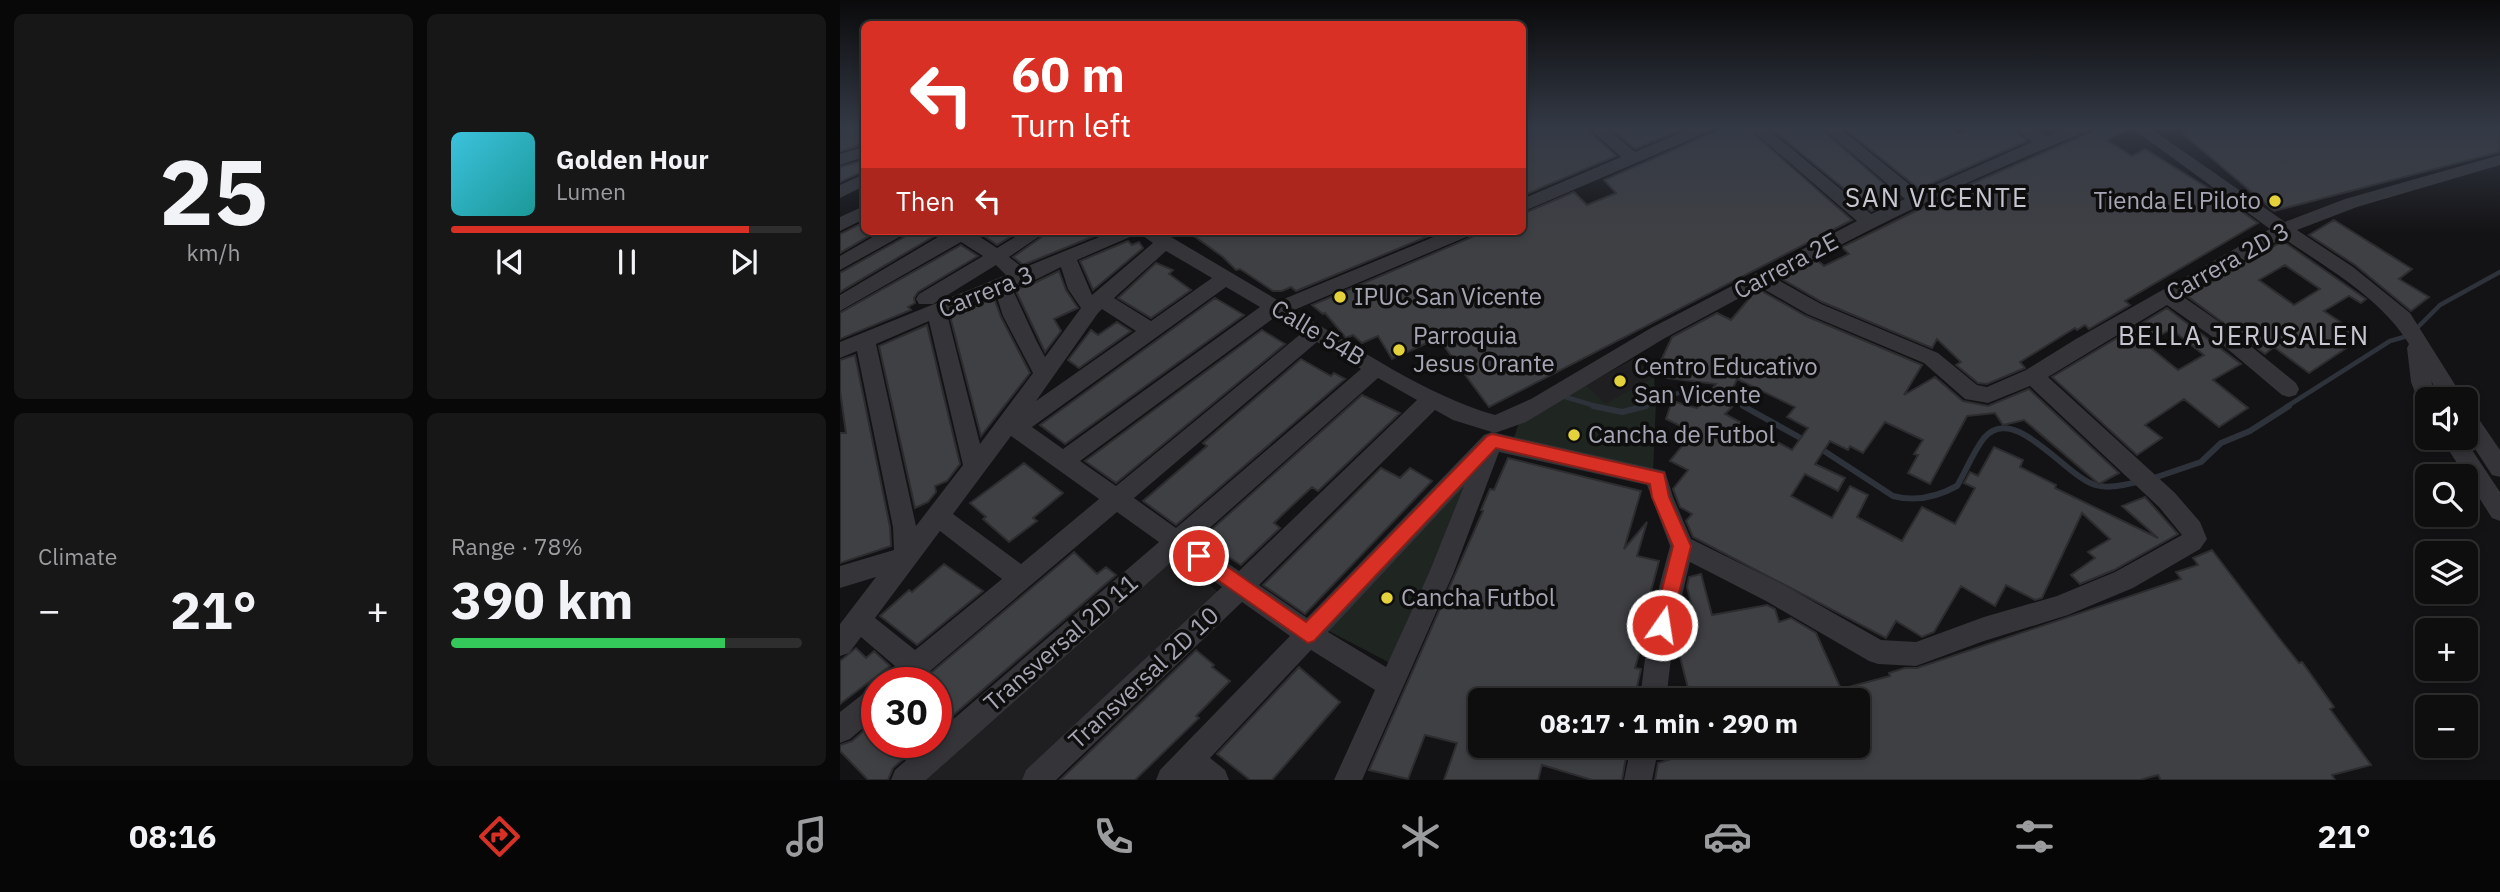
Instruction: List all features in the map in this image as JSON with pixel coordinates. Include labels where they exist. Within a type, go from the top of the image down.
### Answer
[{"type":"street","points":[[1526,204],[1625,162]]},
{"type":"street","points":[[1799,162],[1870,222]]},
{"type":"street","points":[[1872,162],[1918,200]]},
{"type":"street","name":"Carrera 2E","points":[[1494,432],[1658,333],[1870,222],[2000,162]]},
{"type":"street","points":[[2189,162],[2346,272],[2403,318],[2445,387]]},
{"type":"street","name":"Carrera 2D 3","points":[[1762,280],[1814,309],[1931,358],[1972,393],[1988,395],[2033,376],[2167,295],[2284,229],[2351,203],[2492,162]]},
{"type":"street","points":[[840,192],[861,181]]},
{"type":"street","points":[[840,225],[861,214]]},
{"type":"street","points":[[840,264],[890,235]]},
{"type":"street","points":[[840,304],[956,235]]},
{"type":"street","points":[[966,235],[998,256],[1022,278]]},
{"type":"street","points":[[975,467],[931,305],[1032,235]]},
{"type":"street","name":"Carrera 3","points":[[840,350],[865,341],[931,305],[1001,286],[1122,235]]},
{"type":"street","points":[[1063,461],[1276,308],[1455,235]]},
{"type":"street","points":[[840,644],[975,467],[1013,424],[1044,374],[1096,303],[1156,236]]},
{"type":"street","name":"Calle 54B","points":[[1156,236],[1376,368],[1494,432],[1657,478],[1661,497],[1682,546]]},
{"type":"street","points":[[1067,258],[1078,289],[1096,303],[1151,331]]},
{"type":"street","points":[[1013,424],[1226,278]]},
{"type":"street","points":[[1001,286],[1011,305],[1013,316],[1044,374]]},
{"type":"street","points":[[2167,295],[2224,335],[2289,389]]},
{"type":"street","points":[[916,667],[1316,332]]},
{"type":"street","points":[[865,341],[905,527],[906,557]]},
{"type":"street","points":[[2417,343],[2423,387]]},
{"type":"street","name":"Transversal 2D 11","points":[[905,780],[1376,368]]},
{"type":"street","points":[[1654,688],[1662,625],[1682,546],[1775,593],[1878,652],[1916,654],[1984,629],[2059,607],[2124,580],[2182,551],[2195,539],[2192,529],[2146,481],[2033,376]]},
{"type":"street","name":"Transversal 2D 10","points":[[1036,780],[1241,586],[1432,399]]},
{"type":"street","points":[[1013,424],[1308,634],[1391,685]]},
{"type":"street","points":[[1170,780],[1494,432]]},
{"type":"street","points":[[1348,780],[1441,574],[1494,432]]},
{"type":"street","points":[[2478,436],[2500,468]]},
{"type":"street","points":[[2460,450],[2500,512]]},
{"type":"street","points":[[938,516],[1022,579]]},
{"type":"street","points":[[840,578],[906,557]]},
{"type":"street","points":[[858,619],[899,667]]},
{"type":"street","points":[[840,729],[861,712]]},
{"type":"street","points":[[1638,780],[1642,758]]},
{"type":"street","points":[[1190,759],[1215,780]]},
{"type":"shaded area","name":"Centro Educativo San Vicente","points":[[1635,358],[1654,377],[1605,405],[1586,385]]},
{"type":"shaded area","points":[[1654,377],[1656,402],[1653,473],[1512,443],[1520,420],[1586,385],[1605,404]]},
{"type":"shaded area","points":[[1475,467],[1392,664],[1325,629]]},
{"type":"shaded area","points":[[1175,558],[1222,595],[1023,780],[922,780],[947,758],[952,758],[952,754]]},
{"type":"building","points":[[861,162],[861,172],[840,182],[840,167]]},
{"type":"building","points":[[1526,162],[1601,162],[1526,194]]},
{"type":"building","points":[[1644,162],[1786,162],[1852,220],[1489,407],[1438,338],[1392,359],[1378,336],[1362,343],[1353,335],[1346,338],[1325,313],[1312,305],[1474,235],[1526,235],[1526,212],[1574,192],[1587,205],[1616,193],[1604,180]]},
{"type":"building","points":[[1812,162],[1859,162],[1900,198],[1871,211]]},
{"type":"building","points":[[1886,162],[1979,162],[1919,189]]},
{"type":"building","points":[[2021,162],[2167,162],[2258,223],[2125,301],[2130,305],[2089,329],[2085,325],[2077,330],[2075,328],[2020,362],[2025,368],[1987,384],[1978,383],[1956,365],[1961,362],[1937,339],[1932,348],[1822,302],[1782,279],[1817,260],[1824,266],[1849,254],[1842,247]]},
{"type":"building","points":[[2217,162],[2460,162],[2274,211]]},
{"type":"building","points":[[2334,220],[2412,269],[2399,279],[2429,297],[2411,311],[2355,265],[2309,235]]},
{"type":"building","points":[[861,224],[861,235],[871,235],[840,253],[840,234]]},
{"type":"building","points":[[936,235],[840,292],[840,273],[904,237]]},
{"type":"building","points":[[983,235],[1013,235],[997,245]]},
{"type":"building","points":[[1044,235],[1097,235],[1023,265],[1013,257]]},
{"type":"building","points":[[1193,235],[1431,235],[1296,291],[1291,287],[1273,291],[1240,269],[1236,270]]},
{"type":"building","points":[[1128,241],[1132,245],[1139,242],[1143,248],[1093,290],[1080,261]]},
{"type":"building","points":[[2283,241],[2366,299],[2361,303],[2349,296],[2324,311],[2363,337],[2309,373],[2274,347],[2265,354],[2187,296]],"holes":[[[2285,265],[2320,289],[2294,305],[2259,280]]]},
{"type":"building","points":[[961,245],[978,256],[918,292],[914,298],[915,303],[908,307],[911,310],[840,339],[840,313]]},
{"type":"building","points":[[1156,263],[1173,270],[1169,274],[1191,290],[1151,318],[1118,298]]},
{"type":"building","points":[[1059,271],[1066,290],[1078,308],[1054,319],[1061,331],[1045,352],[1015,289]]},
{"type":"building","points":[[1760,290],[1806,316],[1922,365],[1904,395],[1935,377],[1963,401],[1988,406],[2029,389],[2119,473],[2099,484],[2024,420],[2003,425],[1995,413],[1967,416],[1930,484],[1908,473],[1918,455],[1914,454],[1923,440],[1885,422],[1863,453],[1850,446],[1848,450],[1830,441],[1815,464],[1845,478],[1838,491],[1805,474],[1791,496],[1832,518],[1850,486],[1868,495],[1857,517],[1902,541],[1922,507],[1955,524],[1975,488],[1964,483],[1970,472],[1978,476],[1994,447],[2023,460],[2020,467],[2056,485],[2055,488],[2158,538],[2122,506],[2145,497],[2178,534],[2114,570],[2080,584],[2071,575],[2095,558],[2088,552],[2110,539],[2082,513],[2042,598],[2035,600],[2006,585],[1995,606],[1961,586],[1934,632],[1922,637],[1896,621],[1886,638],[1693,537],[1686,521],[1692,514],[1680,507],[1673,489],[1688,470],[1670,461],[1693,432],[1666,419],[1672,401],[1697,408],[1716,384],[1666,378],[1668,368],[1659,365],[1672,337],[1717,313],[1731,320],[1753,294]],"holes":[[[1737,379],[1795,407],[1787,417],[1808,428],[1792,450],[1725,414],[1732,407],[1726,404]]]},
{"type":"building","points":[[994,298],[1030,373],[981,436],[950,316]]},
{"type":"building","points":[[1215,298],[1244,315],[1065,444],[1040,425]]},
{"type":"building","points":[[2167,308],[2241,364],[2213,380],[2248,408],[2219,427],[2184,399],[2145,425],[2162,438],[2137,455],[2052,377]],"holes":[[[2171,329],[2204,355],[2178,370],[2146,344]]]},
{"type":"building","points":[[1117,322],[1131,331],[1079,368],[1068,360],[1091,330],[1098,335]]},
{"type":"building","points":[[927,325],[960,464],[947,481],[935,486],[936,492],[928,502],[915,508],[879,346]]},
{"type":"building","points":[[1262,330],[1285,344],[1116,483],[1085,461]]},
{"type":"building","points":[[855,355],[890,527],[891,546],[840,563],[840,433],[846,433],[840,391],[840,360]]},
{"type":"building","points":[[1301,359],[1331,376],[1334,373],[1345,379],[1176,525],[1143,501],[1207,446],[1203,443]]},
{"type":"building","points":[[1362,395],[1400,413],[1318,491],[1312,487],[1283,514],[1274,523],[1280,528],[1241,565],[1201,539]]},
{"type":"building","points":[[1508,458],[1641,491],[1624,549],[1647,522],[1637,556],[1659,561],[1650,595],[1653,595],[1646,630],[1635,668],[1641,669],[1637,688],[1468,688],[1468,758],[1626,758],[1622,780],[1592,780],[1542,765],[1538,780],[1444,780],[1457,743],[1425,735],[1408,779],[1369,770],[1483,511],[1481,510],[1490,489],[1494,490]]},
{"type":"building","points":[[1024,463],[1063,493],[1033,518],[1037,521],[1009,542],[983,519],[986,517],[970,503]]},
{"type":"building","points":[[1381,468],[1400,478],[1410,468],[1432,481],[1305,614],[1263,585]]},
{"type":"building","points":[[2212,550],[2299,663],[2302,662],[2334,707],[2330,709],[2371,765],[2332,775],[2335,780],[2161,780],[2158,775],[2140,780],[1655,780],[1658,763],[1675,758],[1870,758],[1870,688],[1845,688],[1890,676],[1889,673],[1905,668],[1917,668],[2181,579],[2176,572],[2198,565],[2193,558]]},
{"type":"building","points":[[1074,552],[1097,574],[1106,567],[1116,575],[952,716],[952,667],[938,667]]},
{"type":"building","points":[[944,564],[983,591],[917,645],[880,616]]},
{"type":"building","points":[[1701,574],[1712,615],[1767,605],[1775,609],[1779,622],[1791,618],[1816,633],[1841,688],[1688,688],[1676,641],[1682,608],[1692,607],[1687,587],[1689,577]]},
{"type":"building","points":[[856,648],[866,658],[874,651],[890,666],[861,667],[861,688],[840,704],[840,661]]},
{"type":"building","points":[[1196,650],[1230,681],[1196,716],[1199,718],[1135,780],[1060,780]]},
{"type":"building","points":[[1299,667],[1340,702],[1272,780],[1250,780],[1217,754]]},
{"type":"building","points":[[861,733],[861,758],[905,758],[893,768],[888,780],[868,780],[840,751],[840,745],[852,741]]},
{"type":"waterway","points":[[2418,327],[2440,305],[2500,272]]},
{"type":"waterway","points":[[2286,407],[2390,341],[2404,337]]},
{"type":"waterway","points":[[1641,407],[1671,395],[1694,390],[1716,394],[1746,407]]},
{"type":"waterway","points":[[1562,396],[1599,407]]},
{"type":"waterway","points":[[1593,406],[1622,412],[1646,406]]},
{"type":"waterway","points":[[1743,406],[1806,441]]},
{"type":"waterway","points":[[2151,479],[2201,462],[2221,443],[2250,431],[2289,406]]},
{"type":"waterway","points":[[1818,447],[1893,496],[1909,499],[1942,493],[1957,486],[1980,443],[1996,429],[2010,429],[2024,435],[2095,485],[2111,487],[2138,482]]},
{"type":"place","name":"Tienda El Piloto","points":[[2275,201]]},
{"type":"place","name":"IPUC San Vicente","points":[[1340,297]]},
{"type":"place","name":"Parroquia Jesus Orante","points":[[1399,350]]},
{"type":"place","name":"Centro Educativo San Vicente","points":[[1620,381]]},
{"type":"place","name":"Cancha de Futbol","points":[[1574,435]]},
{"type":"place","name":"Cancha Futbol","points":[[1387,598]]},
{"type":"district","name":"SAN VICENTE","points":[[1937,198]]},
{"type":"district","name":"BELLA JERUSALEN","points":[[2244,336]]},
{"type":"route","points":[[1199,556],[1308,634],[1492,441],[1657,478],[1661,497],[1682,546],[1662,625]]}]
